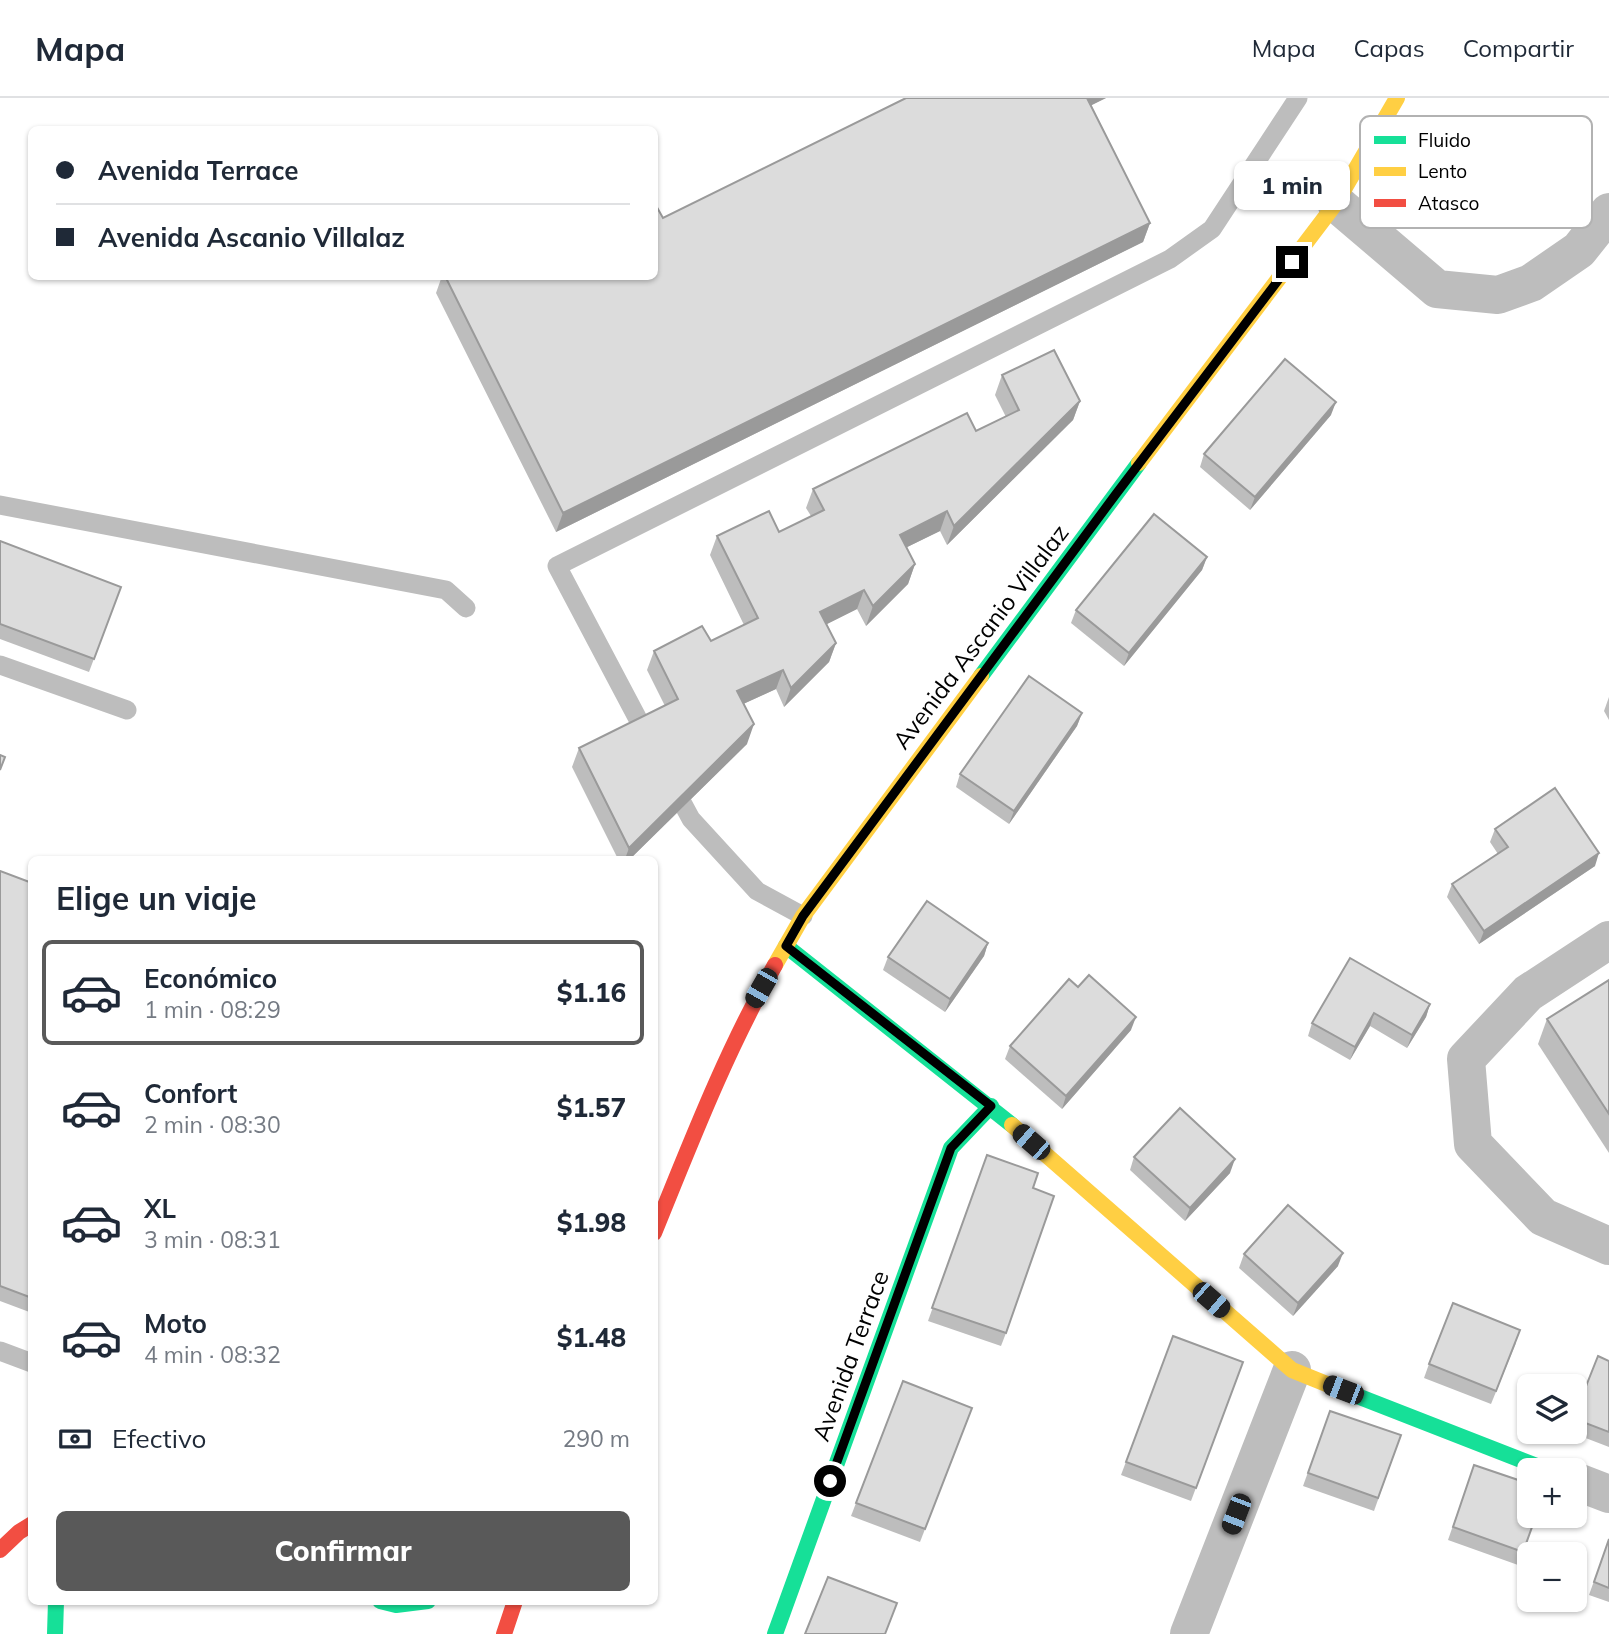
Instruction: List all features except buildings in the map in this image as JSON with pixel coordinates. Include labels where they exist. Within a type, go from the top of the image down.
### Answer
[{"type":"main road","name":"Avenida Ascanio Villalaz","points":[[1387,116],[1397,98]]},
{"type":"main road","name":"Avenida Ascanio Villalaz","points":[[658,1223],[709,1093],[749,1010],[803,916],[1336,203],[1360,162]]},
{"type":"main road","points":[[786,946],[991,1106],[1292,1370],[1517,1458]]},
{"type":"main road","name":"Avenida Terrace","points":[[775,1634],[951,1148],[991,1106]]},
{"type":"main road","points":[[0,1550],[17,1527]]},
{"type":"main road","points":[[55,1634],[56,1605]]},
{"type":"main road","points":[[504,1634],[514,1605]]},
{"type":"street","points":[[1336,203],[1360,223]]},
{"type":"street","points":[[1365,228],[1437,289],[1498,295],[1531,283],[1579,250],[1609,212]]},
{"type":"street","points":[[1609,940],[1528,993],[1466,1059],[1473,1144],[1543,1217],[1609,1246]]},
{"type":"street","points":[[1189,1634],[1292,1370]]},
{"type":"street","points":[[1587,1486],[1609,1494]]},
{"type":"lane","points":[[803,916],[757,891],[691,819],[557,566],[1170,259],[1212,229],[1298,98]]},
{"type":"lane","points":[[0,505],[446,590],[466,608]]},
{"type":"lane","points":[[0,665],[127,710]]},
{"type":"lane","points":[[0,1351],[28,1362]]},
{"type":"traffic: fast","points":[[981,676],[1139,463]]},
{"type":"traffic: fast","points":[[786,946],[1012,1125]]},
{"type":"traffic: fast","points":[[775,1634],[951,1148],[991,1106]]},
{"type":"traffic: fast","points":[[1329,1385],[1517,1458]]},
{"type":"traffic: fast","points":[[55,1634],[56,1605]]},
{"type":"traffic: slow","points":[[1387,116],[1397,98]]},
{"type":"traffic: slow","points":[[1139,463],[1336,203],[1360,162]]},
{"type":"traffic: slow","points":[[775,965],[803,916],[981,676]]},
{"type":"traffic: slow","points":[[1012,1125],[1292,1370],[1329,1385]]},
{"type":"traffic: jam","points":[[658,1223],[725,1064],[775,965]]},
{"type":"traffic: jam","points":[[0,1550],[28,1526]]},
{"type":"traffic: jam","points":[[504,1634],[514,1605]]},
{"type":"route","points":[[830,1481],[951,1148],[991,1106],[786,946],[803,916],[1292,262]]}]
